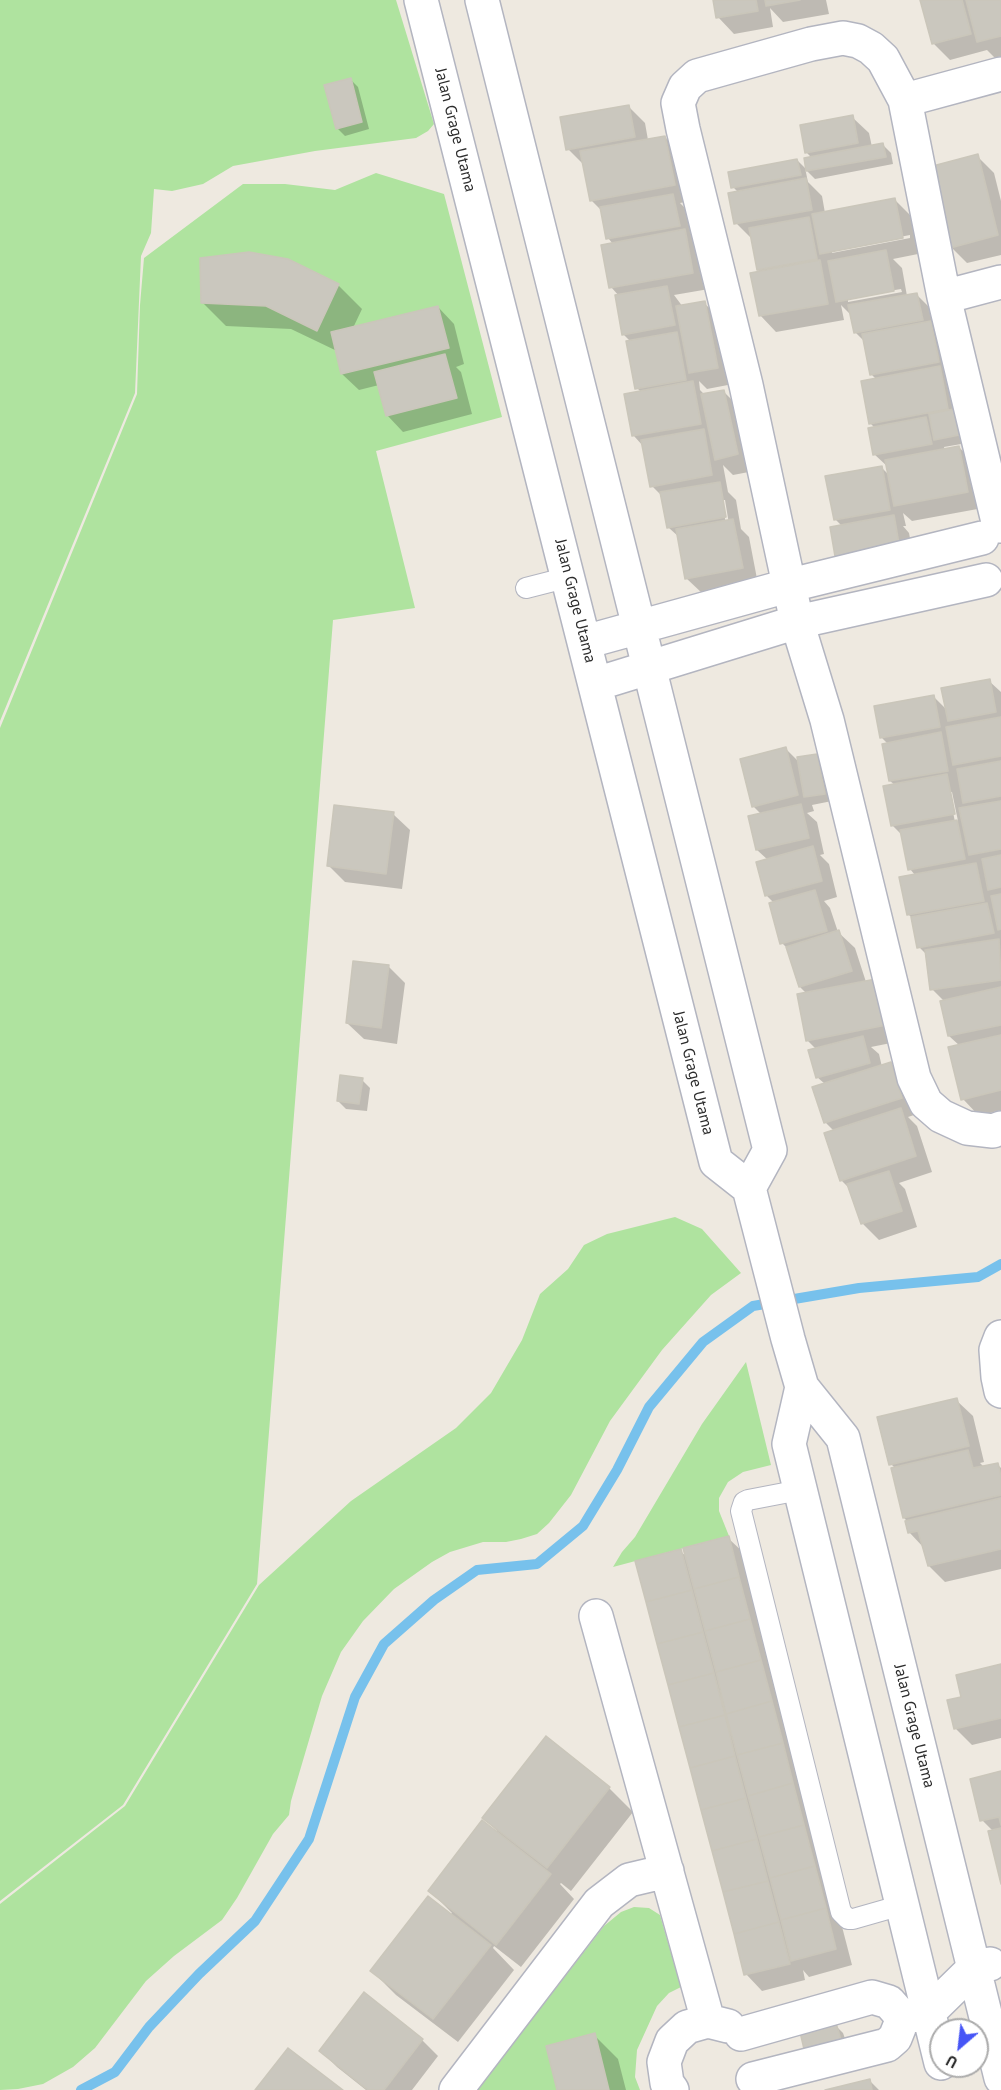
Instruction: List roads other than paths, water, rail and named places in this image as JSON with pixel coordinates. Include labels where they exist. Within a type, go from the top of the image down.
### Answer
[{"type":"street","name":"Jalan Grage Utama","points":[[421,0],[716,1161],[749,1188],[802,1387],[843,1438],[993,1961],[1001,2078]]},
{"type":"street","points":[[482,0],[770,1150],[749,1188]]},
{"type":"street","points":[[994,530],[905,100],[884,59],[858,41],[843,38],[811,44],[697,76],[685,87],[678,103],[746,385],[791,585],[797,622],[827,720],[914,1078],[926,1103],[941,1116],[967,1128],[993,1131],[1001,1128]]},
{"type":"street","points":[[905,100],[1001,74]]},
{"type":"street","points":[[944,297],[1001,282]]},
{"type":"street","points":[[585,642],[994,530]]},
{"type":"street","points":[[993,584],[979,571],[976,560],[977,549],[994,530]]},
{"type":"street","points":[[596,684],[797,622],[993,584]]},
{"type":"street","points":[[1001,1337],[996,1350],[1001,1391]]},
{"type":"street","name":"Jalan Grage Utama","points":[[802,1387],[789,1444],[902,1905],[916,2015],[929,2041]]},
{"type":"street","points":[[596,1616],[708,2022]]},
{"type":"street","points":[[456,2090],[599,1903],[629,1880],[667,1871]]},
{"type":"street","points":[[672,2090],[667,2083],[664,2062],[672,2041],[687,2027],[708,2022],[726,2024],[741,2034],[751,2047],[755,2063],[751,2084],[886,2045],[916,2015],[993,1961]]},
{"type":"street","points":[[741,2034],[872,1997],[889,2002],[916,2015]]},
{"type":"lane","points":[[526,588],[569,577]]},
{"type":"lane","points":[[800,1490],[748,1500],[744,1502],[741,1511],[841,1912],[853,1919],[902,1905]]},
{"type":"waterway","points":[[81,2090],[115,2072],[149,2027],[199,1974],[255,1921],[309,1839],[355,1697],[384,1644],[434,1600],[477,1570],[537,1564],[583,1526],[617,1470],[649,1407],[703,1342],[753,1306],[859,1288],[978,1277],[1001,1264]]}]
